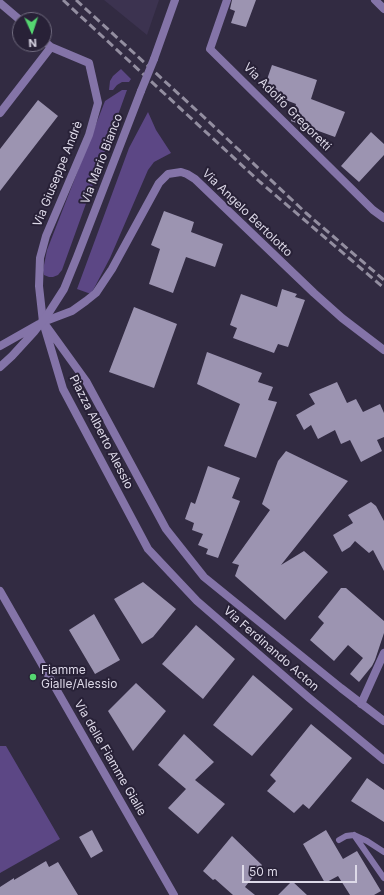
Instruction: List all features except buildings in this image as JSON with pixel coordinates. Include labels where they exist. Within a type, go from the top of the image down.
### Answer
[{"type":"street","name":"Via Mario Bianco","points":[[43,322],[64,289],[154,59],[175,0]]},
{"type":"street","name":"Via Adolfo Gregoretti","points":[[228,0],[210,49],[374,210],[384,218]]},
{"type":"street","points":[[375,0],[384,9]]},
{"type":"street","points":[[0,3],[12,13]]},
{"type":"street","name":"Via Giuseppe Andrè","points":[[43,322],[38,286],[42,249],[46,236],[89,135],[98,102],[89,63],[52,47]]},
{"type":"street","points":[[0,113],[47,52]]},
{"type":"street","name":"Via Angelo Bertolotto","points":[[43,322],[72,311],[96,293],[106,280],[159,183],[168,174],[181,172],[194,179],[342,318],[384,350]]},
{"type":"street","points":[[0,346],[43,322]]},
{"type":"street","points":[[0,367],[43,322]]},
{"type":"street","name":"Piazza Alberto Alessio","points":[[43,322],[86,382],[166,529]]},
{"type":"street","name":"Piazza Alberto Alessio","points":[[43,322],[63,389],[148,549]]},
{"type":"street","name":"Via Ferdinando Acton","points":[[166,529],[204,578],[384,721]]},
{"type":"street","name":"Via Ferdinando Acton","points":[[148,549],[198,601],[308,697],[384,760]]},
{"type":"street","name":"Via delle Fiamme Gialle","points":[[0,591],[174,895]]},
{"type":"street","points":[[361,704],[384,653]]},
{"type":"lane","points":[[354,835],[384,878]]},
{"type":"lane","points":[[338,840],[346,836],[354,835],[384,852]]},
{"type":"shaded area","points":[[104,0],[159,0],[147,35]]},
{"type":"shaded area","points":[[121,69],[131,79],[129,82],[122,82],[117,85],[113,90],[109,90],[110,81]]},
{"type":"shaded area","points":[[122,90],[127,90],[62,270],[58,275],[53,277],[44,275],[43,270],[47,250],[105,101]]},
{"type":"shaded area","points":[[148,112],[156,130],[171,153],[154,162],[148,170],[110,258],[91,294],[77,289],[129,148]]},
{"type":"shaded area","points":[[0,746],[6,746],[60,839],[0,873]]},
{"type":"railway","points":[[63,0],[260,182],[384,288]]},
{"type":"railway","points":[[76,0],[306,213],[384,280]]},
{"type":"place","name":"Fiamme Gialle/Alessio","points":[[33,677]]}]
